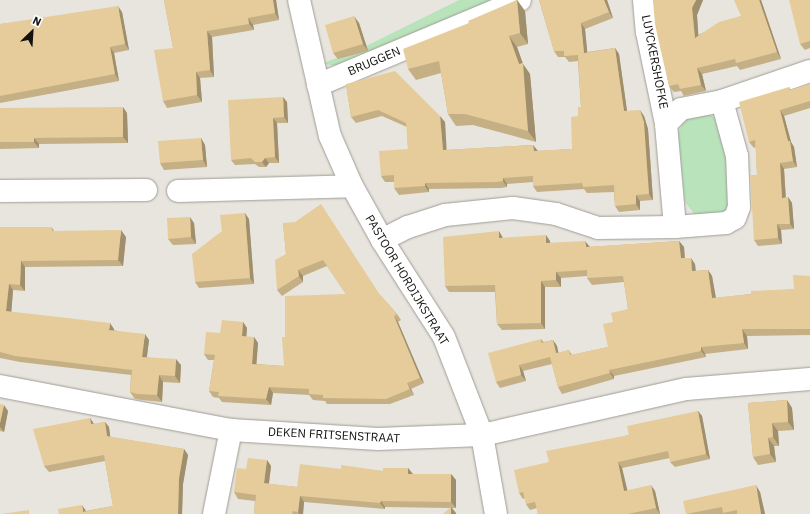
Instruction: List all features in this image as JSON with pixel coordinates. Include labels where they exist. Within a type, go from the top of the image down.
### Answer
[{"type":"street","name":"PASTOOR HORDIJKSTRAAT","points":[[299,0],[330,136],[352,186],[382,240],[444,337],[482,435],[496,514]]},
{"type":"street","name":"BRUGGEN","points":[[318,85],[520,0]]},
{"type":"street","name":"LUYCKERSHOFKE","points":[[644,0],[647,32],[666,124],[675,227]]},
{"type":"street","name":"LUYCKERSHOFKE","points":[[666,124],[681,109],[722,101],[810,71]]},
{"type":"street","points":[[382,240],[408,227],[445,215],[513,208],[556,214],[598,228],[675,227],[726,223],[735,218],[739,207],[737,156],[722,101]]},
{"type":"street","points":[[178,191],[352,186]]},
{"type":"street","points":[[0,191],[146,190]]},
{"type":"street","name":"DEKEN FRITSENSTRAAT","points":[[0,386],[231,430],[378,439],[482,435],[686,389],[810,379]]},
{"type":"street","points":[[214,514],[231,430]]},
{"type":"green space","points":[[459,0],[496,0],[340,66],[321,64],[358,50]]},
{"type":"green space","points":[[708,114],[716,118],[726,145],[730,214],[695,215],[685,202],[678,134],[682,124],[688,118]]},
{"type":"building","points":[[164,0],[273,0],[275,13],[248,18],[249,24],[207,31],[210,70],[196,72],[197,95],[163,101],[154,50],[173,48]]},
{"type":"building","points":[[517,0],[520,33],[509,36],[519,64],[523,63],[528,131],[465,114],[448,114],[439,61],[408,69],[403,49],[469,23],[468,21]]},
{"type":"building","points":[[539,0],[604,0],[609,12],[581,23],[584,53],[615,48],[624,111],[640,110],[644,122],[649,194],[636,195],[636,204],[615,206],[614,185],[583,187],[582,183],[533,186],[533,176],[503,178],[503,181],[497,182],[425,183],[425,186],[394,188],[394,175],[381,176],[379,151],[408,149],[406,123],[378,110],[351,117],[346,84],[395,71],[440,116],[443,150],[533,145],[534,151],[572,149],[571,117],[578,116],[578,107],[581,107],[578,55],[564,56],[564,51],[554,51]]},
{"type":"building","points":[[653,0],[696,0],[692,8],[695,38],[719,22],[741,16],[734,0],[759,0],[777,52],[736,63],[735,59],[697,68],[701,85],[680,89],[678,84],[669,86],[655,24]]},
{"type":"building","points":[[789,0],[810,0],[810,41],[800,44]]},
{"type":"building","points":[[118,6],[125,44],[110,47],[115,74],[0,96],[0,24]]},
{"type":"building","points":[[354,16],[363,44],[333,53],[325,25]]},
{"type":"building","points":[[810,84],[810,101],[780,110],[788,141],[790,141],[793,161],[780,163],[782,198],[788,197],[790,224],[777,224],[778,238],[754,240],[750,175],[757,175],[755,140],[749,142],[739,102],[789,87],[790,90]]},
{"type":"building","points":[[283,97],[284,117],[273,118],[275,157],[265,158],[262,162],[255,162],[251,158],[231,160],[228,100]]},
{"type":"building","points":[[123,107],[123,137],[34,138],[34,142],[0,142],[0,108]]},
{"type":"building","points":[[201,138],[203,160],[160,163],[158,141]]},
{"type":"building","points":[[321,204],[380,295],[397,314],[394,316],[420,378],[407,383],[410,389],[386,399],[323,398],[323,395],[309,394],[309,389],[269,387],[266,399],[218,396],[219,392],[209,391],[215,355],[204,354],[206,332],[220,333],[222,320],[243,322],[242,336],[254,337],[252,364],[284,366],[282,337],[285,337],[285,296],[346,294],[323,260],[298,270],[299,276],[277,290],[275,260],[286,254],[283,223],[295,222]]},
{"type":"building","points":[[245,213],[250,278],[195,282],[192,254],[222,231],[220,215]]},
{"type":"building","points":[[190,217],[191,237],[168,239],[167,218]]},
{"type":"building","points":[[0,227],[52,227],[52,231],[121,230],[118,260],[21,261],[20,285],[9,284],[6,311],[110,323],[109,330],[145,334],[142,357],[176,359],[175,376],[159,375],[157,395],[137,394],[130,392],[132,370],[15,356],[0,352]]},
{"type":"building","points":[[499,231],[499,238],[546,235],[546,243],[585,241],[586,247],[679,241],[681,258],[691,258],[692,271],[708,270],[712,298],[751,294],[751,291],[794,289],[793,275],[810,276],[810,329],[742,329],[744,343],[701,347],[701,351],[609,370],[610,373],[558,387],[550,357],[519,365],[521,375],[496,382],[488,353],[541,339],[541,343],[553,340],[556,353],[569,350],[570,355],[608,347],[603,324],[613,322],[611,313],[628,309],[623,276],[587,278],[587,270],[556,272],[556,280],[541,281],[541,323],[497,324],[495,285],[445,286],[443,237]]},
{"type":"building","points":[[787,400],[788,422],[772,423],[773,437],[768,438],[770,454],[753,457],[748,403]]},
{"type":"building","points":[[0,404],[4,405],[0,423]]},
{"type":"building","points":[[698,411],[706,454],[670,462],[668,451],[618,462],[624,491],[651,485],[656,508],[628,514],[538,514],[535,502],[526,504],[523,492],[519,493],[514,470],[549,462],[546,451],[629,435],[627,426]]},
{"type":"building","points":[[90,418],[91,424],[105,422],[107,436],[184,449],[179,478],[178,514],[59,514],[58,509],[82,505],[83,512],[113,506],[104,455],[44,466],[33,429]]},
{"type":"building","points":[[248,458],[267,460],[264,483],[297,487],[300,464],[341,469],[341,465],[383,471],[383,468],[408,468],[408,474],[451,474],[451,502],[381,501],[380,503],[300,496],[298,512],[293,511],[292,514],[254,514],[256,495],[234,492],[237,468],[246,469]]},
{"type":"building","points":[[756,485],[761,514],[737,514],[737,510],[723,513],[722,507],[686,514],[683,501]]},
{"type":"building","points":[[451,507],[451,514],[443,514]]},
{"type":"building","points":[[29,510],[29,514],[1,514]]}]
